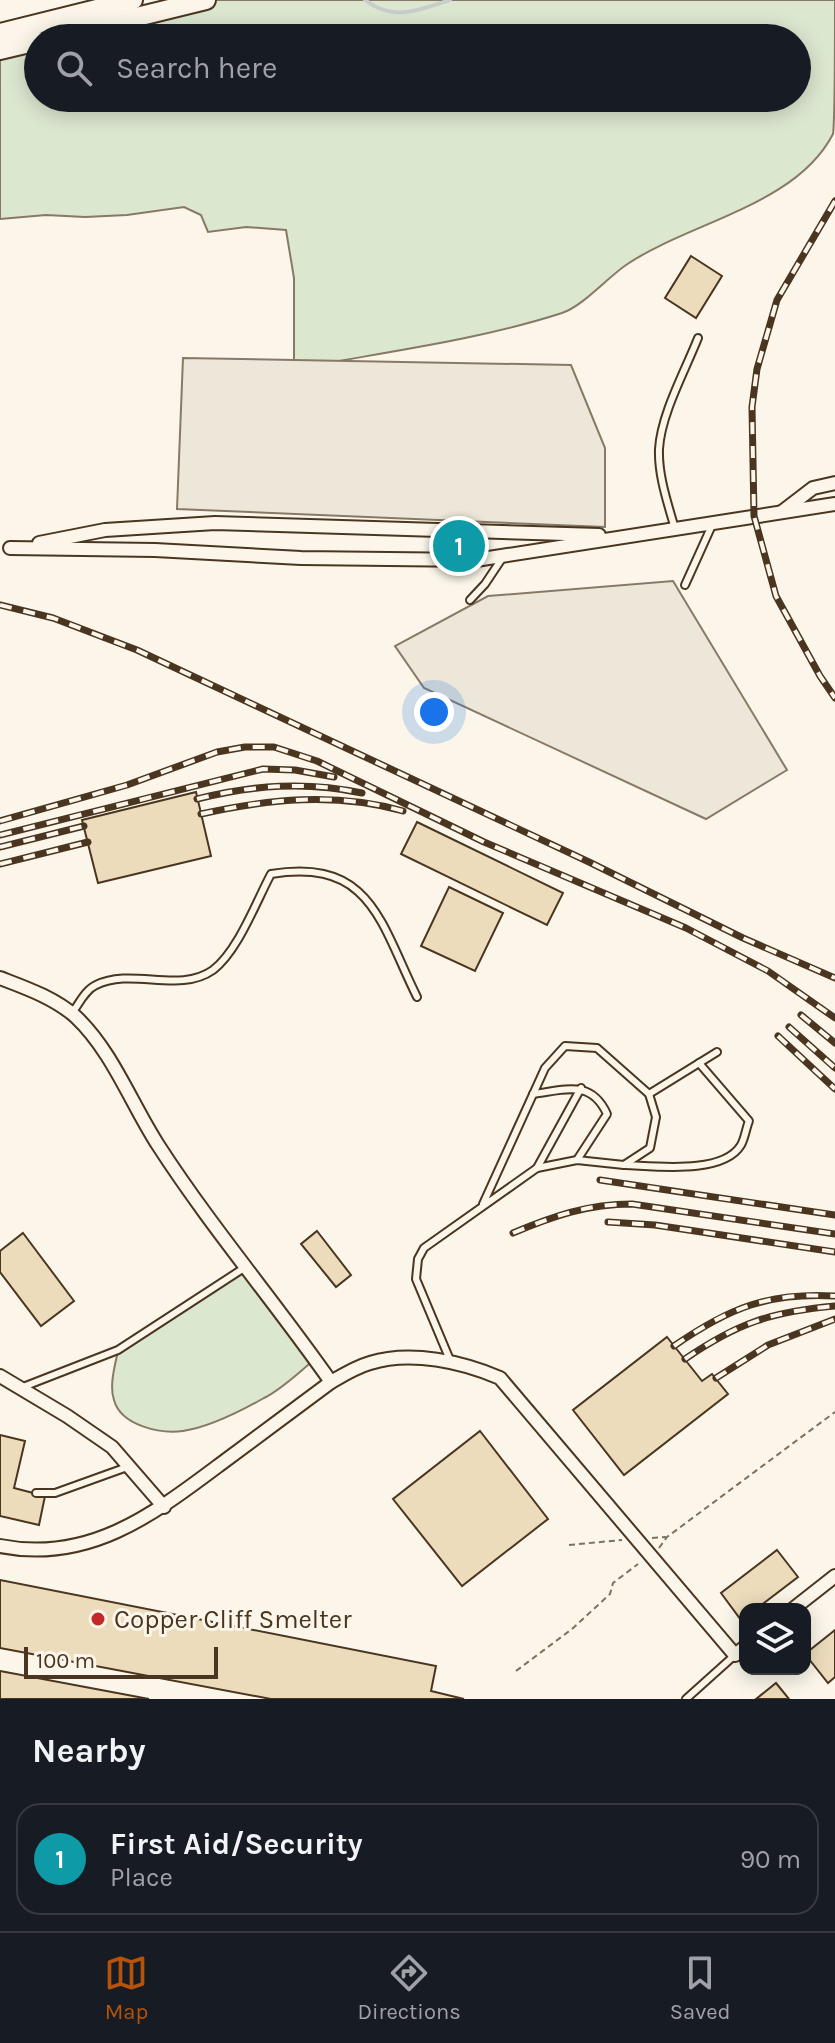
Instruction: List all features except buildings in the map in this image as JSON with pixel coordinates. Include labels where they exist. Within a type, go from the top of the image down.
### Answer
[{"type":"main road","points":[[36,24],[133,0]]},
{"type":"main road","points":[[108,24],[206,0]]},
{"type":"main road","points":[[0,33],[24,27]]},
{"type":"main road","points":[[0,50],[24,44]]},
{"type":"street","points":[[782,512],[813,488],[835,483]]},
{"type":"street","points":[[7,548],[448,561],[503,557],[835,504]]},
{"type":"street","points":[[7,548],[105,530],[185,524],[258,523],[626,536]]},
{"type":"street","points":[[0,978],[31,990],[72,1013],[97,1041],[158,1145],[244,1268],[331,1382]]},
{"type":"street","points":[[0,1546],[50,1549],[97,1541],[122,1531],[164,1507],[331,1382],[355,1369],[385,1359],[450,1360],[500,1378],[651,1554],[739,1650]]},
{"type":"street","points":[[0,1376],[101,1439],[130,1466],[164,1507]]},
{"type":"street","points":[[801,1603],[835,1576]]},
{"type":"lane","points":[[675,529],[664,490],[659,451],[663,427],[698,338]]},
{"type":"lane","points":[[685,585],[713,523]]},
{"type":"lane","points":[[470,600],[503,557]]},
{"type":"lane","points":[[72,1013],[96,985],[123,978],[181,980],[214,969],[233,946],[271,874],[300,869],[331,875],[354,886],[373,907],[417,997]]},
{"type":"lane","points":[[483,1204],[545,1068],[565,1046],[597,1048],[649,1094],[656,1117],[650,1148],[624,1165]]},
{"type":"lane","points":[[649,1094],[717,1052]]},
{"type":"lane","points":[[450,1360],[416,1279],[418,1259],[424,1248],[537,1168],[577,1160],[681,1166],[721,1162],[740,1146],[749,1121],[699,1063]]},
{"type":"lane","points":[[533,1094],[581,1088],[600,1099],[607,1114],[577,1160]]},
{"type":"lane","points":[[537,1168],[581,1088]]},
{"type":"lane","points":[[20,1388],[74,1370],[118,1350],[244,1268]]},
{"type":"lane","points":[[36,1493],[55,1493],[130,1466]]},
{"type":"lane","points":[[686,1699],[739,1652]]},
{"type":"path","points":[[569,1545],[667,1537],[835,1412]]},
{"type":"path","points":[[516,1671],[572,1629],[610,1594],[613,1583],[665,1543],[667,1537]]},
{"type":"green space","points":[[210,0],[835,0],[833,134],[816,159],[794,179],[768,196],[651,250],[562,313],[463,339],[294,369],[294,278],[286,230],[246,227],[208,232],[201,215],[184,207],[127,215],[46,215],[0,219],[0,51],[24,45],[24,112],[811,112],[811,24],[111,24]]},
{"type":"green space","points":[[244,1269],[314,1360],[271,1394],[204,1426],[164,1431],[143,1426],[125,1416],[118,1409],[112,1388],[118,1351]]},
{"type":"shaded area","points":[[183,358],[571,365],[605,448],[605,527],[177,509]]},
{"type":"shaded area","points":[[673,581],[787,770],[706,819],[424,688],[395,646],[488,596]]},
{"type":"waterway","points":[[365,0],[375,7],[396,12],[417,10],[450,0]]},
{"type":"railway","points":[[835,201],[777,300],[757,369],[752,407],[754,516],[776,596],[835,698]]},
{"type":"railway","points":[[0,605],[53,618],[137,650],[589,862],[743,938],[835,978]]},
{"type":"railway","points":[[0,821],[127,785],[217,752],[245,747],[274,747],[317,761],[484,842],[686,928],[768,971],[835,1018]]},
{"type":"railway","points":[[0,835],[263,769],[295,770],[334,777]]},
{"type":"railway","points":[[197,799],[280,786],[320,787],[362,793]]},
{"type":"railway","points":[[201,814],[277,801],[302,800],[353,801],[403,811]]},
{"type":"railway","points":[[0,847],[84,826]]},
{"type":"railway","points":[[0,864],[88,842]]},
{"type":"railway","points":[[801,1015],[835,1043]]},
{"type":"railway","points":[[789,1027],[835,1068]]},
{"type":"railway","points":[[778,1036],[835,1089]]},
{"type":"railway","points":[[600,1180],[835,1215]]},
{"type":"railway","points":[[513,1233],[571,1212],[632,1204],[835,1234]]},
{"type":"railway","points":[[608,1222],[655,1225],[835,1252]]},
{"type":"railway","points":[[674,1346],[731,1312],[750,1305],[789,1297],[835,1296]]},
{"type":"railway","points":[[685,1359],[722,1336],[756,1321],[835,1306]]},
{"type":"railway","points":[[716,1378],[768,1345],[835,1319]]},
{"type":"place","name":"First Aid/Security","points":[[459,546]]},
{"type":"place","name":"Copper Cliff Smelter","points":[[98,1619]]}]
